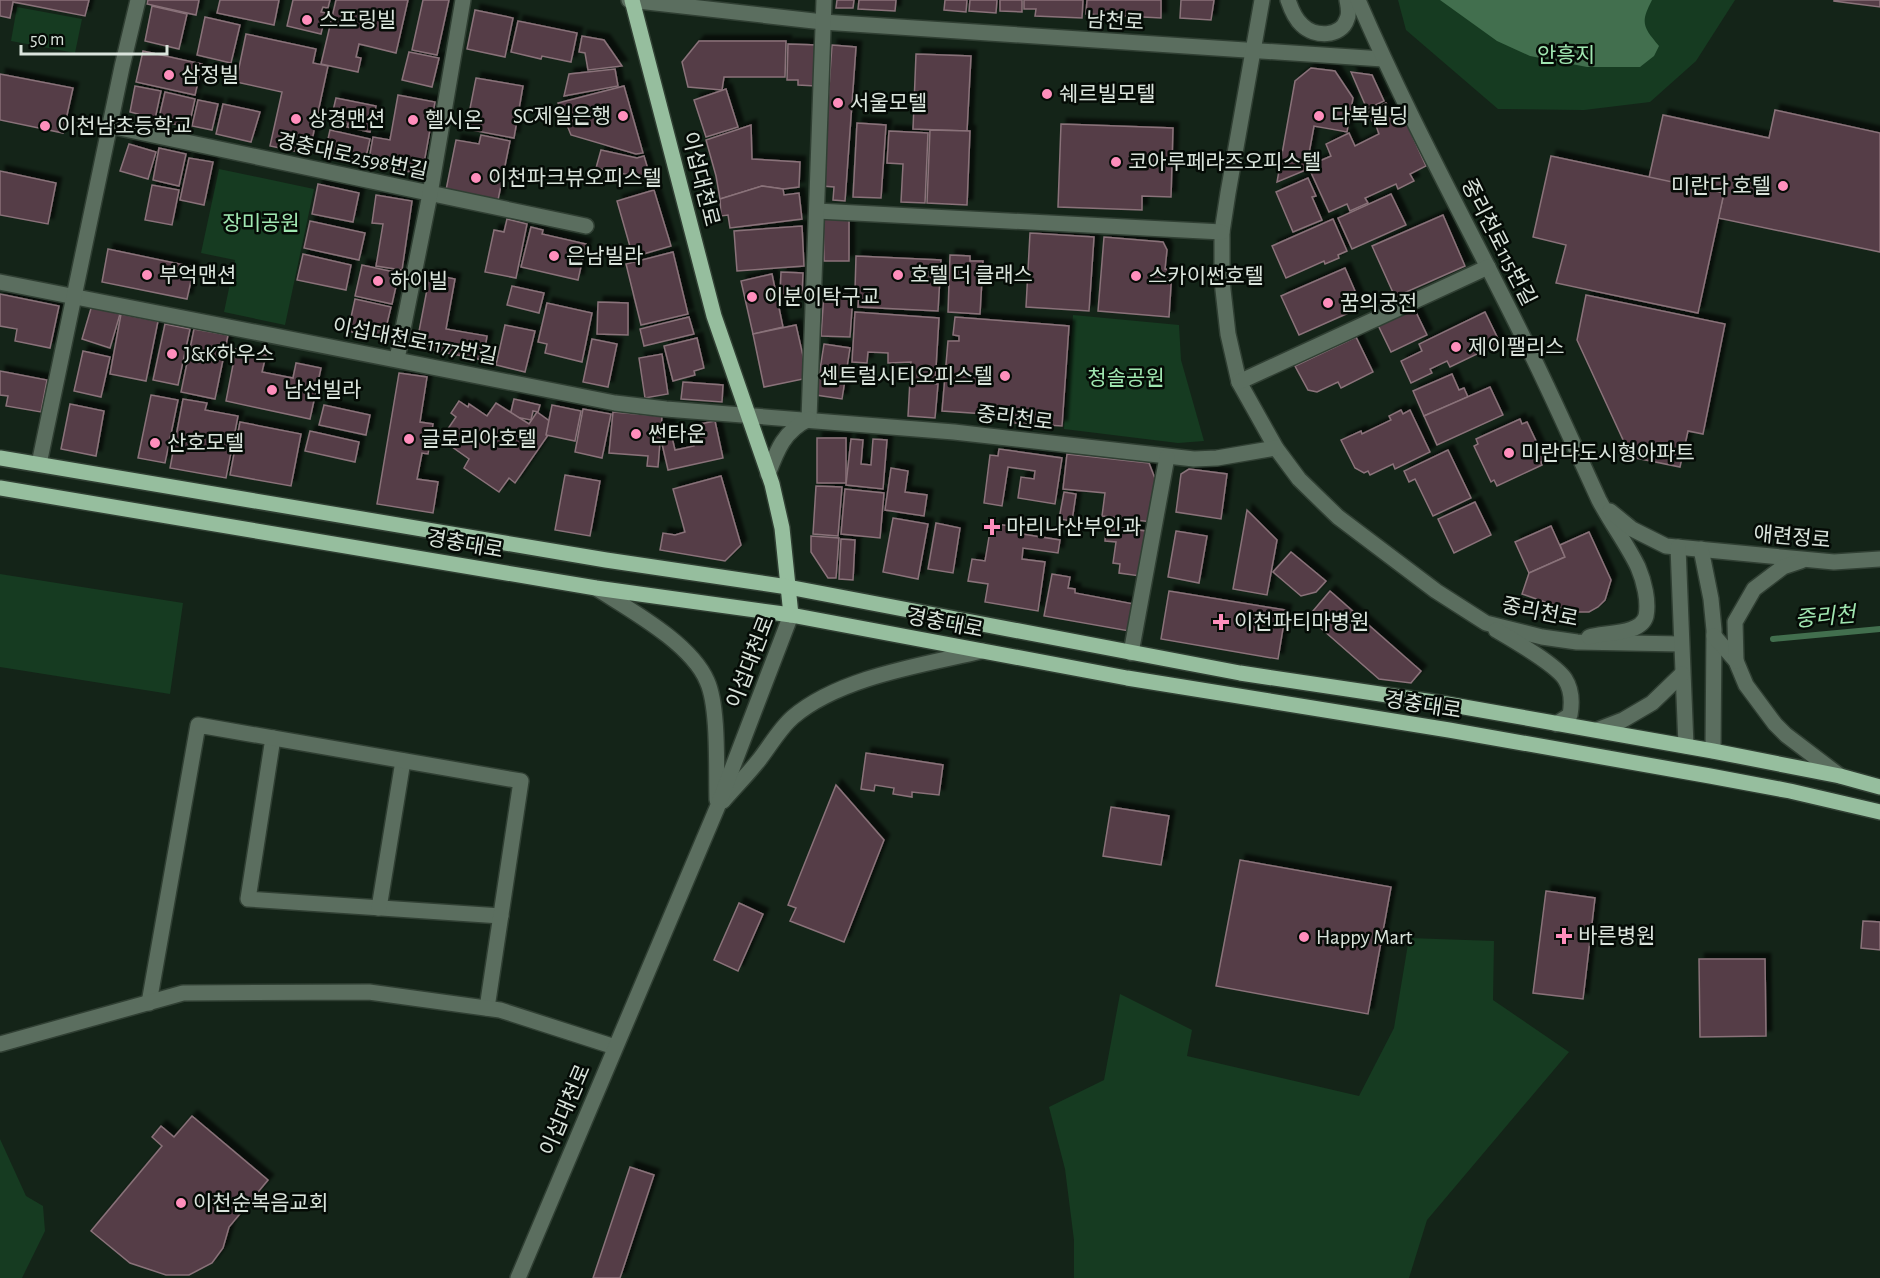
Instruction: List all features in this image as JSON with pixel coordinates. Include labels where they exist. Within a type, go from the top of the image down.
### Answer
[{"type":"main road","name":"이섭대천로","points":[[631,0],[714,316],[768,474],[782,528],[790,615]]},
{"type":"main road","name":"경충대로","points":[[0,458],[606,560],[788,587],[1131,653],[1447,704],[1686,746],[1840,776],[1880,787]]},
{"type":"main road","name":"경충대로","points":[[0,488],[596,588],[790,615],[1220,694],[1449,730],[1684,771],[1790,791],[1880,812]]},
{"type":"main road","points":[[1684,771],[1686,746]]},
{"type":"main road","points":[[1710,776],[1713,751]]},
{"type":"street","points":[[39,464],[138,0]]},
{"type":"street","points":[[398,359],[430,194],[463,0]]},
{"type":"street","name":"남천로","points":[[631,0],[823,22],[962,33],[1383,59]]},
{"type":"street","points":[[768,474],[782,441],[790,431],[809,419],[824,0]]},
{"type":"street","name":"중리천로","points":[[1262,0],[1222,232],[1222,281],[1228,334],[1239,382],[1276,448],[1299,479],[1338,517],[1436,591],[1486,623],[1577,642],[1681,644]]},
{"type":"street","points":[[1288,0],[1301,24],[1317,33],[1336,31],[1343,26],[1348,14],[1347,0]]},
{"type":"street","name":"중리천로115번길","points":[[1358,0],[1383,59],[1533,356],[1601,503],[1640,574],[1647,599],[1646,617],[1642,623],[1631,630],[1601,634],[1577,642]]},
{"type":"street","name":"경충대로2598번길","points":[[110,126],[586,226]]},
{"type":"street","points":[[817,211],[1222,232]]},
{"type":"street","points":[[1239,382],[1488,267]]},
{"type":"street","name":"이섭대천로1177번길","points":[[0,282],[615,403],[748,415]]},
{"type":"street","name":"중리천로","points":[[748,415],[954,432],[1167,457],[1217,458],[1276,448]]},
{"type":"street","points":[[1131,653],[1167,457]]},
{"type":"street","name":"애련정로","points":[[1601,503],[1632,529],[1660,544],[1834,562],[1880,558]]},
{"type":"street","points":[[1640,574],[1643,555],[1647,549],[1660,544]]},
{"type":"street","points":[[1678,547],[1686,746]]},
{"type":"street","points":[[1701,549],[1711,599],[1714,636],[1713,751]]},
{"type":"street","points":[[1736,661],[1736,622],[1754,589],[1783,567],[1806,560]]},
{"type":"street","points":[[596,588],[660,629],[687,653],[707,681],[714,725],[717,808]]},
{"type":"street","name":"이섭대천로","points":[[518,1278],[717,808],[790,615]]},
{"type":"street","points":[[1486,623],[1542,660],[1565,679],[1572,704],[1570,715],[1556,724]]},
{"type":"street","points":[[1714,636],[1736,661],[1746,686],[1775,724],[1840,776]]},
{"type":"street","points":[[717,808],[755,766],[792,718],[819,698],[838,689],[982,651]]},
{"type":"street","points":[[1597,730],[1623,720],[1652,703],[1682,674]]},
{"type":"street","points":[[150,1003],[198,725],[521,782],[487,1008]]},
{"type":"street","points":[[273,738],[248,899],[501,916]]},
{"type":"street","points":[[379,908],[403,761]]},
{"type":"street","points":[[0,1044],[183,993],[369,992],[500,1010],[615,1047]]},
{"type":"green space","name":"안흥지","points":[[1398,0],[1735,0],[1696,61],[1650,102],[1584,110],[1498,109],[1406,30]]},
{"type":"green space","points":[[17,7],[82,19],[75,53],[11,41]]},
{"type":"green space","name":"장미공원","points":[[219,169],[314,189],[285,325],[224,312],[235,260],[201,253]]},
{"type":"green space","name":"청솔공원","points":[[1073,315],[1179,325],[1181,360],[1204,441],[1178,443],[1064,429]]},
{"type":"green space","points":[[0,574],[183,603],[170,694],[0,667]]},
{"type":"green space","points":[[1409,938],[1494,941],[1493,1000],[1569,1052],[1427,1220],[1409,1278],[1074,1278],[1074,1240],[1065,1169],[1049,1107],[1104,1080],[1120,994],[1192,1030],[1187,1056],[1359,1096],[1394,1028]]},
{"type":"green space","points":[[0,1139],[26,1196],[43,1206],[45,1231],[22,1278],[0,1278]]},
{"type":"shaded area","name":"안흥지","points":[[1440,0],[1652,0],[1646,14],[1645,24],[1649,34],[1659,46],[1654,56],[1640,67],[1587,67],[1530,56],[1497,41]]},
{"type":"building","points":[[0,0],[89,0],[85,16],[13,2],[10,18],[0,16]]},
{"type":"building","points":[[148,0],[199,0],[196,15],[147,4]]},
{"type":"building","points":[[220,0],[279,0],[274,25],[217,13]]},
{"type":"building","name":"스프링빌","points":[[293,0],[330,0],[328,8],[323,7],[321,12],[326,13],[321,34],[287,26]]},
{"type":"building","points":[[336,0],[408,0],[396,53],[359,44],[356,57],[361,58],[358,72],[321,64]]},
{"type":"building","points":[[423,0],[449,0],[437,55],[412,50]]},
{"type":"building","points":[[837,0],[854,0],[853,8],[836,8]]},
{"type":"building","points":[[859,0],[896,0],[895,11],[858,9]]},
{"type":"building","points":[[945,0],[967,0],[966,12],[944,10]]},
{"type":"building","points":[[970,0],[997,0],[996,13],[969,11]]},
{"type":"building","points":[[1000,0],[1022,0],[1022,12],[1000,11]]},
{"type":"building","points":[[1024,0],[1083,0],[1082,18],[1035,16],[1036,9],[1024,9]]},
{"type":"building","points":[[1087,0],[1161,0],[1161,18],[1086,14]]},
{"type":"building","points":[[1181,0],[1214,0],[1211,20],[1180,18]]},
{"type":"building","points":[[1880,0],[1880,7],[1834,1]]},
{"type":"building","points":[[152,6],[187,14],[179,49],[145,41]]},
{"type":"building","points":[[475,10],[513,18],[505,57],[467,49]]},
{"type":"building","points":[[205,17],[240,25],[231,63],[197,55]]},
{"type":"building","points":[[518,21],[577,33],[571,62],[542,56],[541,59],[511,52]]},
{"type":"building","name":"상경맨션","points":[[246,34],[316,49],[313,63],[328,66],[309,154],[270,146],[282,92],[236,82]]},
{"type":"building","points":[[582,36],[604,40],[622,66],[588,70],[585,53],[579,52]]},
{"type":"building","points":[[699,41],[786,41],[785,77],[724,77],[722,90],[688,87],[682,62]]},
{"type":"building","points":[[788,44],[817,45],[816,86],[798,85],[798,80],[787,80]]},
{"type":"building","points":[[832,45],[856,47],[845,201],[833,200],[834,187],[822,186]]},
{"type":"building","name":"삼정빌","points":[[143,51],[202,64],[195,95],[136,82]]},
{"type":"building","points":[[409,52],[439,58],[432,87],[402,80]]},
{"type":"building","points":[[916,54],[971,56],[967,131],[913,129]]},
{"type":"building","name":"다복빌딩","points":[[1311,68],[1335,71],[1353,98],[1347,132],[1314,126],[1306,170],[1277,182],[1295,81]]},
{"type":"building","points":[[615,69],[618,86],[564,96],[569,74]]},
{"type":"building","points":[[1351,72],[1372,75],[1384,101],[1367,109]]},
{"type":"building","points":[[0,74],[73,88],[63,133],[0,120]]},
{"type":"building","points":[[476,78],[523,86],[514,138],[466,129]]},
{"type":"building","points":[[135,86],[161,91],[154,124],[136,120],[138,114],[130,112]]},
{"type":"building","points":[[624,86],[643,153],[636,154],[571,135],[558,103]]},
{"type":"building","points":[[726,89],[738,127],[706,137],[694,100]]},
{"type":"building","points":[[165,92],[195,99],[189,126],[158,122]]},
{"type":"building","name":"헬시온","points":[[398,95],[435,102],[422,174],[368,165],[373,137],[390,140]]},
{"type":"building","points":[[336,98],[376,106],[370,132],[347,127],[348,124],[342,123],[343,117],[332,115]]},
{"type":"building","points":[[198,100],[218,104],[212,130],[192,126]]},
{"type":"building","points":[[1386,103],[1391,112],[1372,121],[1368,112]]},
{"type":"building","points":[[223,104],[260,112],[251,142],[216,134]]},
{"type":"building","name":"미란다 호텔","points":[[1775,110],[1880,133],[1880,252],[1718,218],[1724,193],[1649,178],[1663,115],[1769,138]]},
{"type":"building","points":[[1396,114],[1402,126],[1407,124],[1426,166],[1410,174],[1414,181],[1398,189],[1396,184],[1365,198],[1368,203],[1350,211],[1347,204],[1329,212],[1308,166],[1331,156],[1326,144],[1349,133],[1355,146],[1379,134],[1375,123]]},
{"type":"building","points":[[857,123],[886,125],[881,198],[853,197]]},
{"type":"building","name":"코아루페라즈오피스텔","points":[[1061,124],[1173,128],[1171,197],[1142,196],[1142,210],[1058,207]]},
{"type":"building","points":[[751,125],[752,159],[800,162],[799,187],[783,189],[762,186],[720,199],[706,140]]},
{"type":"building","points":[[330,130],[370,139],[366,157],[358,156],[357,160],[342,157],[341,161],[324,157]]},
{"type":"building","points":[[930,130],[970,131],[967,205],[927,203]]},
{"type":"building","points":[[889,131],[928,133],[925,203],[901,202],[903,164],[887,163]]},
{"type":"building","name":"이천파크뷰오피스텔","points":[[481,135],[510,141],[498,200],[446,190],[456,140],[479,144]]},
{"type":"building","points":[[129,144],[156,152],[148,179],[120,171]]},
{"type":"building","points":[[159,148],[186,154],[179,186],[153,180]]},
{"type":"building","points":[[601,150],[637,158],[644,156],[650,176],[639,177],[596,168]]},
{"type":"building","points":[[1551,156],[1724,193],[1698,313],[1556,283],[1566,245],[1533,237]]},
{"type":"building","points":[[189,158],[213,162],[204,205],[180,200]]},
{"type":"building","points":[[0,171],[56,183],[48,224],[0,215]]},
{"type":"building","points":[[1308,178],[1316,196],[1312,197],[1322,220],[1293,232],[1276,192]]},
{"type":"building","points":[[318,184],[359,193],[353,222],[312,214]]},
{"type":"building","points":[[152,185],[179,190],[172,225],[145,220]]},
{"type":"building","points":[[762,186],[783,189],[784,195],[799,193],[802,219],[730,228],[728,215],[721,216],[720,199]]},
{"type":"building","points":[[654,190],[671,246],[633,257],[617,201]]},
{"type":"building","points":[[1391,194],[1406,225],[1352,249],[1338,218]]},
{"type":"building","points":[[376,195],[412,201],[402,270],[376,266],[383,224],[372,223]]},
{"type":"building","points":[[1443,215],[1465,266],[1395,297],[1372,246]]},
{"type":"building","points":[[507,219],[527,224],[516,278],[485,272],[494,230],[504,232]]},
{"type":"building","points":[[823,219],[849,219],[849,261],[824,261]]},
{"type":"building","points":[[1333,219],[1347,251],[1338,255],[1339,258],[1325,264],[1324,261],[1286,278],[1272,246]]},
{"type":"building","points":[[310,221],[365,233],[359,260],[304,248]]},
{"type":"building","points":[[802,226],[804,266],[737,271],[734,231]]},
{"type":"building","name":"은남빌라","points":[[531,227],[543,230],[542,234],[586,244],[578,280],[521,267]]},
{"type":"building","points":[[1030,233],[1094,237],[1089,311],[1026,307]]},
{"type":"building","name":"스카이썬호텔","points":[[1104,237],[1163,242],[1167,250],[1165,269],[1172,270],[1169,317],[1098,311]]},
{"type":"building","name":"부억맨션","points":[[108,249],[194,267],[187,299],[102,282]]},
{"type":"building","points":[[673,252],[688,314],[641,325],[626,264]]},
{"type":"building","points":[[303,254],[351,265],[346,290],[297,280]]},
{"type":"building","points":[[950,255],[970,256],[970,261],[983,261],[980,314],[948,312]]},
{"type":"building","name":"호텔 더 클래스","points":[[856,256],[941,260],[938,311],[858,307],[859,290],[855,290]]},
{"type":"building","name":"하이빌","points":[[362,265],[399,273],[392,304],[355,296]]},
{"type":"building","points":[[1345,268],[1362,307],[1299,335],[1281,296]]},
{"type":"building","points":[[781,272],[803,273],[802,296],[780,295]]},
{"type":"building","points":[[430,274],[455,279],[446,329],[487,336],[483,360],[416,347]]},
{"type":"building","points":[[772,274],[783,327],[753,334],[741,281]]},
{"type":"building","points":[[512,286],[544,293],[539,313],[507,305]]},
{"type":"building","points":[[824,293],[853,295],[850,337],[821,336]]},
{"type":"building","points":[[0,294],[59,306],[50,348],[15,341],[17,329],[0,326]]},
{"type":"building","points":[[1586,295],[1725,324],[1703,434],[1688,431],[1680,467],[1631,457],[1577,340]]},
{"type":"building","points":[[355,299],[391,307],[384,336],[372,333],[371,337],[348,331]]},
{"type":"building","points":[[598,302],[628,303],[628,335],[597,334]]},
{"type":"building","points":[[547,303],[592,313],[582,362],[545,353],[547,344],[538,342]]},
{"type":"building","points":[[92,305],[120,314],[110,348],[82,339]]},
{"type":"building","points":[[1413,306],[1427,335],[1391,352],[1377,323]]},
{"type":"building","points":[[855,312],[939,318],[935,418],[908,416],[911,362],[888,363],[888,353],[868,352],[867,363],[852,362]]},
{"type":"building","name":"제이팰리스","points":[[1485,312],[1500,343],[1450,367],[1447,361],[1430,369],[1432,373],[1411,383],[1401,361],[1422,351],[1419,344]]},
{"type":"building","points":[[121,314],[158,321],[146,381],[110,374]]},
{"type":"building","points":[[689,317],[694,334],[644,346],[640,329]]},
{"type":"building","name":"센트럴시티오피스텔","points":[[955,317],[1069,326],[1062,426],[1015,423],[1015,416],[942,411],[948,341],[959,341],[959,336],[953,335]]},
{"type":"building","name":"J&K하우스","points":[[165,324],[190,329],[178,385],[153,380]]},
{"type":"building","points":[[505,325],[535,331],[525,372],[496,365]]},
{"type":"building","points":[[796,325],[808,378],[764,387],[753,334]]},
{"type":"building","points":[[194,329],[228,335],[215,399],[181,392]]},
{"type":"building","points":[[1356,337],[1373,372],[1341,388],[1338,382],[1317,392],[1308,390],[1295,366]]},
{"type":"building","points":[[697,338],[704,368],[694,371],[695,375],[673,381],[664,346]]},
{"type":"building","points":[[592,339],[617,344],[608,387],[583,382]]},
{"type":"building","points":[[824,344],[850,348],[842,399],[816,395]]},
{"type":"building","name":"남선빌라","points":[[236,349],[266,355],[262,372],[293,378],[296,363],[321,368],[310,419],[226,401]]},
{"type":"building","points":[[83,351],[110,357],[101,397],[74,391]]},
{"type":"building","points":[[662,354],[668,394],[645,398],[639,358]]},
{"type":"building","points":[[0,371],[47,380],[41,412],[6,406],[8,396],[0,395]]},
{"type":"building","name":"글로리아호텔","points":[[399,373],[427,377],[420,422],[433,424],[428,454],[422,453],[417,479],[438,482],[433,513],[377,504]]},
{"type":"building","points":[[1452,374],[1459,390],[1464,388],[1468,397],[1424,416],[1413,391]]},
{"type":"building","points":[[683,382],[723,385],[722,402],[681,399]]},
{"type":"building","points":[[1490,387],[1503,415],[1437,445],[1424,416]]},
{"type":"building","name":"산호모텔","points":[[151,395],[178,400],[165,463],[138,458]]},
{"type":"building","points":[[183,399],[207,403],[205,410],[238,416],[226,478],[170,468]]},
{"type":"building","points":[[514,399],[540,405],[538,412],[533,411],[531,420],[510,416]]},
{"type":"building","points":[[459,401],[468,407],[469,404],[487,416],[496,403],[529,424],[537,412],[555,425],[515,483],[509,478],[499,492],[464,468],[469,459],[441,439],[456,417],[451,413]]},
{"type":"building","points":[[70,404],[104,411],[96,456],[61,449]]},
{"type":"building","points":[[324,405],[370,415],[366,435],[319,425]]},
{"type":"building","points":[[552,405],[581,411],[575,441],[546,435]]},
{"type":"building","points":[[583,409],[611,414],[602,458],[575,452]]},
{"type":"building","points":[[1401,410],[1403,414],[1410,410],[1430,452],[1395,469],[1393,464],[1370,475],[1368,471],[1364,473],[1355,468],[1341,440],[1361,431],[1362,434],[1391,420],[1389,416]]},
{"type":"building","name":"썬타운","points":[[613,412],[662,416],[658,467],[647,466],[648,456],[609,453]]},
{"type":"building","name":"미란다도시형아파트","points":[[1520,419],[1522,424],[1527,422],[1545,460],[1541,462],[1542,465],[1497,486],[1494,480],[1491,482],[1474,446],[1478,444],[1476,439]]},
{"type":"building","points":[[715,421],[723,458],[668,470],[658,426],[669,424],[675,450],[694,446],[690,426]]},
{"type":"building","points":[[240,422],[301,434],[291,486],[230,475]]},
{"type":"building","points":[[310,431],[359,442],[355,462],[305,451]]},
{"type":"building","points":[[817,438],[846,438],[846,483],[817,483]]},
{"type":"building","points":[[851,439],[863,440],[861,464],[871,465],[873,439],[887,440],[883,489],[846,485]]},
{"type":"building","points":[[999,449],[1062,458],[1055,504],[1018,498],[1021,477],[1034,479],[1035,471],[1008,467],[1002,506],[984,503],[990,455],[998,456]]},
{"type":"building","points":[[1448,450],[1471,498],[1433,516],[1415,479],[1409,482],[1404,471]]},
{"type":"building","points":[[1067,454],[1149,463],[1156,481],[1152,522],[1102,516],[1105,493],[1063,489]]},
{"type":"building","points":[[891,468],[908,471],[905,492],[927,495],[924,516],[885,510]]},
{"type":"building","points":[[1189,469],[1227,474],[1221,519],[1176,512],[1181,474]]},
{"type":"building","points":[[565,475],[600,481],[590,536],[555,530]]},
{"type":"building","points":[[721,476],[741,545],[725,561],[660,550],[663,533],[675,535],[685,532],[673,489]]},
{"type":"building","points":[[816,486],[842,487],[838,536],[813,534]]},
{"type":"building","points":[[845,489],[884,493],[880,538],[841,534]]},
{"type":"building","points":[[1064,492],[1076,494],[1072,521],[1059,519]]},
{"type":"building","points":[[1475,502],[1491,535],[1454,553],[1438,519]]},
{"type":"building","points":[[1247,510],[1277,540],[1267,595],[1233,589]]},
{"type":"building","points":[[893,518],[928,524],[918,579],[883,572]]},
{"type":"building","points":[[936,523],[960,528],[953,573],[928,569]]},
{"type":"building","points":[[996,524],[1010,526],[1009,532],[1060,540],[1058,553],[1023,548],[1022,559],[1045,562],[1038,611],[985,602],[988,584],[968,581],[972,559],[985,561],[990,531],[995,531]]},
{"type":"building","points":[[1106,526],[1146,531],[1140,576],[1119,573],[1120,564],[1113,563],[1116,542],[1105,541]]},
{"type":"building","points":[[1551,526],[1565,557],[1529,573],[1515,542]]},
{"type":"building","points":[[1176,531],[1207,536],[1199,583],[1168,577]]},
{"type":"building","points":[[1589,532],[1611,580],[1605,600],[1598,607],[1589,612],[1574,612],[1522,594],[1529,573],[1565,557],[1560,545]]},
{"type":"building","points":[[811,536],[839,538],[836,578],[828,578],[811,552]]},
{"type":"building","points":[[841,539],[855,540],[853,580],[839,579]]},
{"type":"building","points":[[1291,552],[1326,581],[1316,592],[1301,596],[1273,572]]},
{"type":"building","points":[[1052,574],[1070,577],[1068,588],[1075,589],[1075,593],[1134,604],[1129,631],[1044,616]]},
{"type":"building","name":"이천파티마병원","points":[[1169,591],[1286,610],[1278,659],[1161,639]]},
{"type":"building","points":[[1330,591],[1421,671],[1411,683],[1379,679],[1316,624],[1321,618],[1313,611]]},
{"type":"building","points":[[866,753],[943,765],[939,795],[912,792],[912,797],[893,794],[894,788],[875,785],[874,791],[861,789]]},
{"type":"building","points":[[836,785],[884,840],[844,942],[790,921],[796,908],[788,905]]},
{"type":"building","points":[[1111,807],[1169,816],[1161,865],[1103,856]]},
{"type":"building","name":"Happy Mart","points":[[1240,860],[1391,887],[1368,1014],[1216,986]]},
{"type":"building","points":[[1546,891],[1595,898],[1583,999],[1533,993]]},
{"type":"building","points":[[739,903],[763,914],[738,971],[714,960]]},
{"type":"building","points":[[1863,921],[1880,922],[1880,950],[1861,948]]},
{"type":"building","points":[[1699,959],[1765,959],[1766,1036],[1700,1037]]},
{"type":"building","name":"이천순복음교회","points":[[192,1116],[268,1180],[229,1227],[223,1248],[212,1263],[189,1275],[166,1275],[130,1263],[91,1231],[162,1146],[152,1137],[161,1126],[174,1137]]},
{"type":"building","points":[[630,1167],[654,1175],[620,1278],[593,1278]]},
{"type":"waterway","name":"중리천","points":[[1773,639],[1880,629]]},
{"type":"place","name":"스프링빌","points":[[307,20]]},
{"type":"place","name":"삼정빌","points":[[169,75]]},
{"type":"place","name":"쉐르빌모텔","points":[[1047,94]]},
{"type":"place","name":"서울모텔","points":[[838,103]]},
{"type":"place","name":"SC제일은행","points":[[623,116]]},
{"type":"place","name":"다복빌딩","points":[[1319,116]]},
{"type":"place","name":"상경맨션","points":[[296,119]]},
{"type":"place","name":"헬시온","points":[[413,120]]},
{"type":"place","name":"이천남초등학교","points":[[45,126]]},
{"type":"place","name":"코아루페라즈오피스텔","points":[[1116,162]]},
{"type":"place","name":"이천파크뷰오피스텔","points":[[476,178]]},
{"type":"place","name":"미란다 호텔","points":[[1783,186]]},
{"type":"place","name":"은남빌라","points":[[554,256]]},
{"type":"place","name":"부억맨션","points":[[147,275]]},
{"type":"place","name":"호텔 더 클래스","points":[[898,275]]},
{"type":"place","name":"스카이썬호텔","points":[[1136,276]]},
{"type":"place","name":"하이빌","points":[[378,281]]},
{"type":"place","name":"이분이탁구교","points":[[752,297]]},
{"type":"place","name":"꿈의궁전","points":[[1328,303]]},
{"type":"place","name":"제이팰리스","points":[[1456,347]]},
{"type":"place","name":"J&K하우스","points":[[172,354]]},
{"type":"place","name":"센트럴시티오피스텔","points":[[1005,376]]},
{"type":"place","name":"남선빌라","points":[[272,390]]},
{"type":"place","name":"썬타운","points":[[636,434]]},
{"type":"place","name":"글로리아호텔","points":[[409,439]]},
{"type":"place","name":"산호모텔","points":[[155,443]]},
{"type":"place","name":"미란다도시형아파트","points":[[1509,453]]},
{"type":"place","name":"마리나산부인과","points":[[992,527]]},
{"type":"place","name":"이천파티마병원","points":[[1221,622]]},
{"type":"place","name":"바른병원","points":[[1564,936]]},
{"type":"place","name":"Happy Mart","points":[[1304,937]]},
{"type":"place","name":"이천순복음교회","points":[[181,1203]]}]
